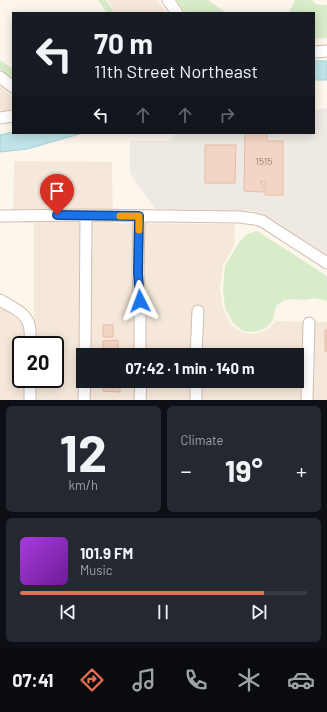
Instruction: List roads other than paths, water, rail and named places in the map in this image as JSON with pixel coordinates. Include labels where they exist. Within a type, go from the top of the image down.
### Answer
[{"type":"street","points":[[168,0],[176,12]]},
{"type":"street","points":[[315,52],[327,51]]},
{"type":"street","points":[[0,78],[12,86]]},
{"type":"street","points":[[0,118],[12,116]]},
{"type":"street","points":[[86,215],[86,348]]},
{"type":"street","points":[[0,216],[86,215],[232,217],[255,219],[262,221],[327,264]]},
{"type":"street","points":[[139,216],[138,273],[140,348]]},
{"type":"street","points":[[0,300],[20,312],[27,319],[30,326],[30,336]]},
{"type":"street","points":[[196,348],[198,311]]},
{"type":"street","points":[[307,400],[309,323]]},
{"type":"street","points":[[30,388],[30,400]]},
{"type":"street","points":[[84,400],[85,388]]},
{"type":"street","points":[[140,400],[141,388]]},
{"type":"street","points":[[196,388],[196,400]]},
{"type":"water","points":[[315,61],[327,61],[327,80],[315,80]]},
{"type":"water","points":[[12,132],[12,134],[80,134],[27,149],[0,152],[0,135]]}]
